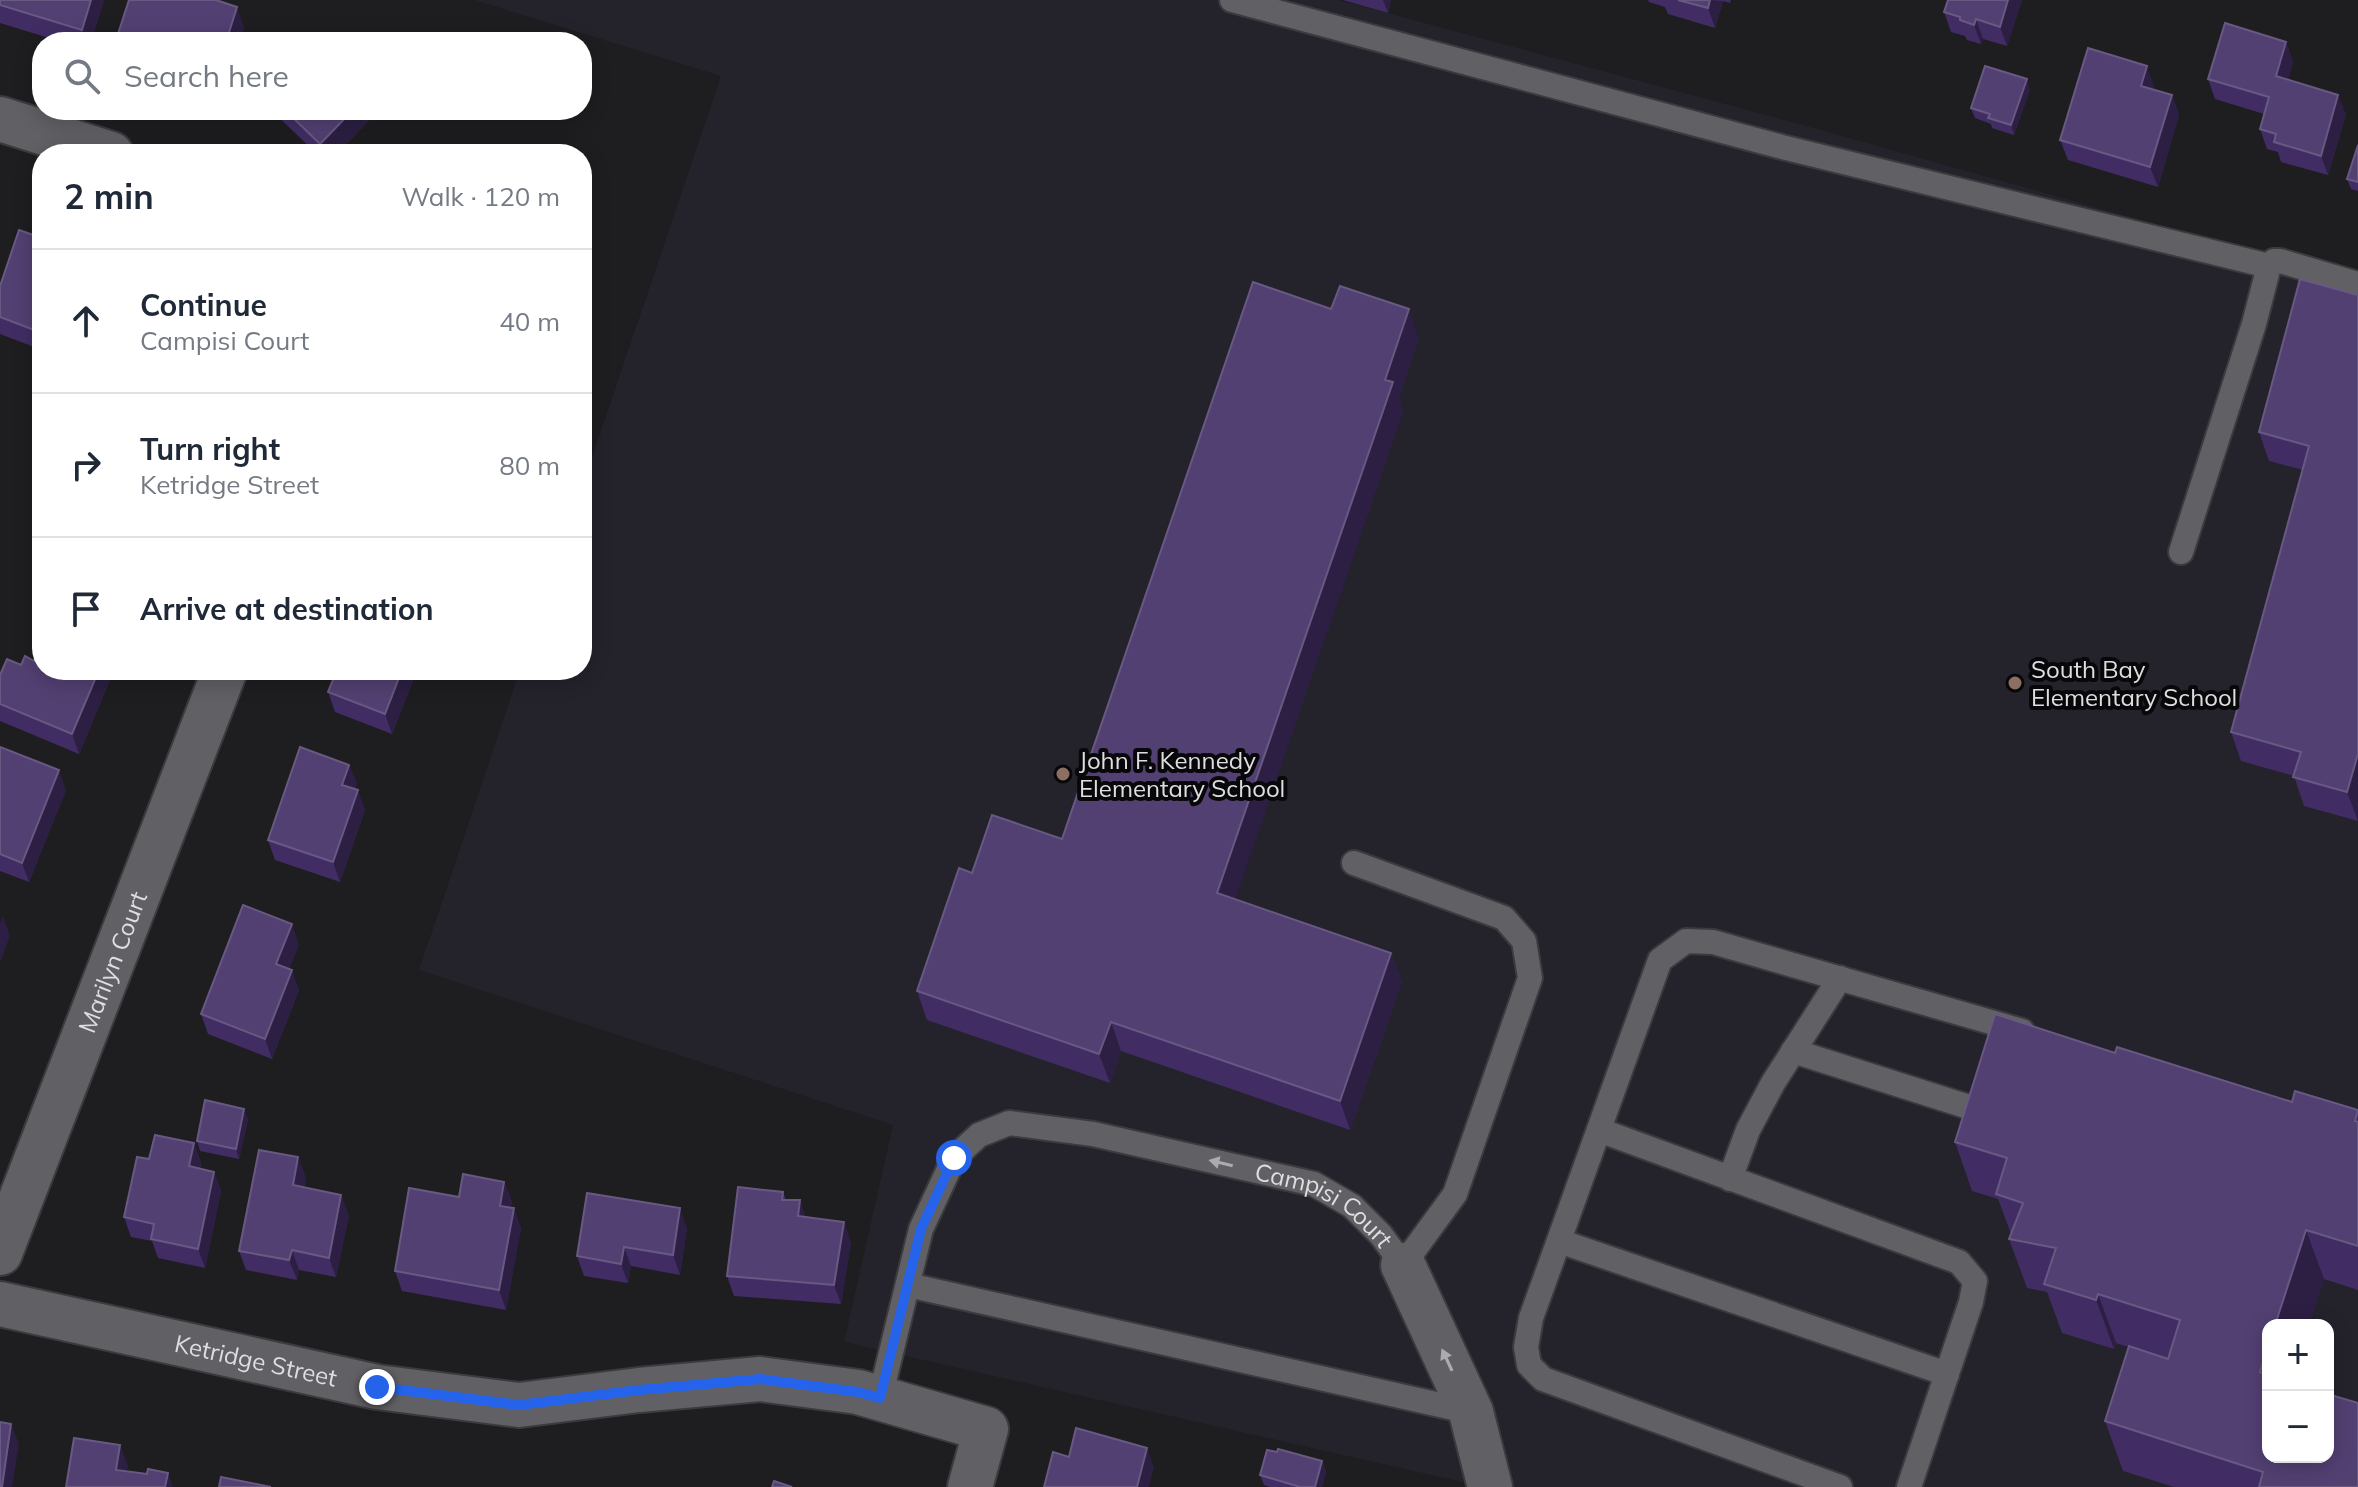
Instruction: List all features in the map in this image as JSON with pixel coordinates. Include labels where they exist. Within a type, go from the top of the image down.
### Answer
[{"type":"street","points":[[0,119],[79,144]]},
{"type":"street","name":"Marilyn Court","points":[[0,1253],[221,680]]},
{"type":"street","points":[[1403,1265],[1471,1412],[1490,1487]]},
{"type":"street","name":"Ketridge Street","points":[[0,1304],[377,1387],[519,1405],[760,1379],[858,1392],[986,1429],[970,1487]]},
{"type":"lane","points":[[1232,0],[1786,148],[2269,266]]},
{"type":"lane","points":[[2181,552],[2254,324],[2269,266],[2274,261],[2280,261],[2358,284]]},
{"type":"lane","name":"Campisi Court","points":[[880,1398],[921,1229],[954,1158],[979,1135],[1009,1123],[1093,1134],[1314,1184],[1352,1206],[1381,1235],[1403,1265],[1455,1194],[1530,978],[1524,941],[1504,918],[1354,863]]},
{"type":"lane","points":[[1840,1487],[1543,1379],[1529,1365],[1526,1347],[1531,1318],[1660,960],[1686,941],[1713,942],[2038,1036]]},
{"type":"lane","points":[[1730,1179],[1748,1130],[1793,1051],[1840,978]]},
{"type":"lane","points":[[1793,1051],[1972,1108]]},
{"type":"lane","points":[[1599,1130],[1959,1262],[1975,1281],[1971,1302],[1909,1487]]},
{"type":"lane","points":[[1559,1241],[1947,1374]]},
{"type":"lane","points":[[908,1285],[1471,1412]]},
{"type":"shaded area","points":[[474,0],[1339,0],[1796,123],[2358,281],[2358,1487],[1484,1487],[844,1342],[893,1125],[419,970],[517,680],[592,680],[592,457],[721,76],[592,36],[592,32],[578,32]]},
{"type":"building","points":[[0,0],[91,0],[82,30],[0,5]]},
{"type":"building","points":[[129,0],[216,0],[237,7],[229,32],[119,32]]},
{"type":"building","points":[[1678,0],[1710,0],[1708,8]]},
{"type":"building","points":[[1948,0],[2008,0],[2000,27],[1976,19],[1974,25],[1944,12]]},
{"type":"building","points":[[2225,23],[2286,42],[2276,76],[2338,95],[2321,156],[2274,142],[2276,134],[2260,129],[2269,97],[2208,79]]},
{"type":"building","points":[[2088,48],[2147,66],[2141,86],[2172,95],[2150,167],[2060,140]]},
{"type":"building","points":[[1985,66],[2027,79],[2011,125],[1988,118],[1990,114],[1971,108]]},
{"type":"building","points":[[295,120],[343,120],[320,144]]},
{"type":"building","points":[[2358,145],[2358,182],[2347,179]]},
{"type":"building","points":[[19,230],[32,235],[32,329],[0,317],[0,286]]},
{"type":"building","points":[[2300,279],[2358,295],[2358,754],[2347,792],[2293,777],[2301,752],[2231,732],[2309,446],[2259,432]]},
{"type":"building","points":[[1253,282],[1331,309],[1340,286],[1409,309],[1385,380],[1393,382],[1217,893],[1391,953],[1340,1101],[1111,1022],[1099,1054],[917,991],[959,868],[972,873],[992,815],[1062,839]]},
{"type":"building","points":[[25,656],[32,660],[32,680],[95,680],[72,734],[0,704],[0,675],[7,659],[21,665]]},
{"type":"building","points":[[333,680],[398,680],[385,714],[328,692]]},
{"type":"building","points":[[0,747],[59,770],[22,863],[0,854]]},
{"type":"building","points":[[300,747],[349,765],[342,785],[358,790],[333,862],[268,840]]},
{"type":"building","points":[[243,905],[292,924],[276,964],[292,970],[265,1039],[201,1014]]},
{"type":"building","points":[[1995,1014],[2115,1053],[2117,1047],[2292,1102],[2295,1091],[2358,1110],[2355,1121],[2358,1122],[2358,1246],[2306,1230],[2277,1319],[2262,1319],[2260,1372],[2262,1463],[2334,1463],[2334,1396],[2358,1403],[2358,1487],[2259,1487],[2263,1472],[2105,1421],[2129,1346],[2168,1359],[2180,1320],[2098,1294],[2096,1300],[2044,1284],[2056,1248],[2009,1239],[2023,1203],[1996,1194],[2007,1158],[1955,1142]]},
{"type":"building","points":[[205,1100],[244,1109],[236,1149],[197,1141]]},
{"type":"building","points":[[155,1135],[194,1143],[189,1166],[214,1172],[198,1249],[151,1239],[154,1224],[124,1217],[137,1157],[149,1159]]},
{"type":"building","points":[[259,1150],[298,1157],[293,1185],[341,1195],[329,1258],[292,1250],[289,1260],[239,1251]]},
{"type":"building","points":[[463,1174],[504,1182],[500,1206],[514,1208],[499,1290],[395,1271],[409,1188],[459,1197]]},
{"type":"building","points":[[738,1187],[783,1192],[782,1200],[800,1200],[798,1216],[844,1222],[834,1285],[727,1276]]},
{"type":"building","points":[[587,1193],[680,1208],[673,1255],[624,1247],[621,1264],[577,1256]]},
{"type":"building","points":[[0,1422],[11,1424],[2,1487],[0,1487]]},
{"type":"building","points":[[1076,1428],[1147,1448],[1137,1487],[1044,1487],[1053,1452],[1069,1457]]},
{"type":"building","points":[[74,1438],[120,1445],[116,1470],[147,1474],[148,1469],[168,1473],[165,1487],[66,1487]]},
{"type":"building","points":[[1278,1449],[1322,1461],[1315,1487],[1300,1487],[1260,1475],[1267,1450],[1277,1452]]},
{"type":"building","points":[[221,1477],[271,1487],[219,1487]]},
{"type":"building","points":[[774,1481],[792,1487],[772,1487]]},
{"type":"place","name":"South Bay Elementary School","points":[[2015,683]]},
{"type":"place","name":"John F. Kennedy Elementary School","points":[[1063,774]]},
{"type":"route","points":[[377,1387],[519,1405],[760,1379],[858,1392],[880,1398],[921,1229],[954,1158]]}]
